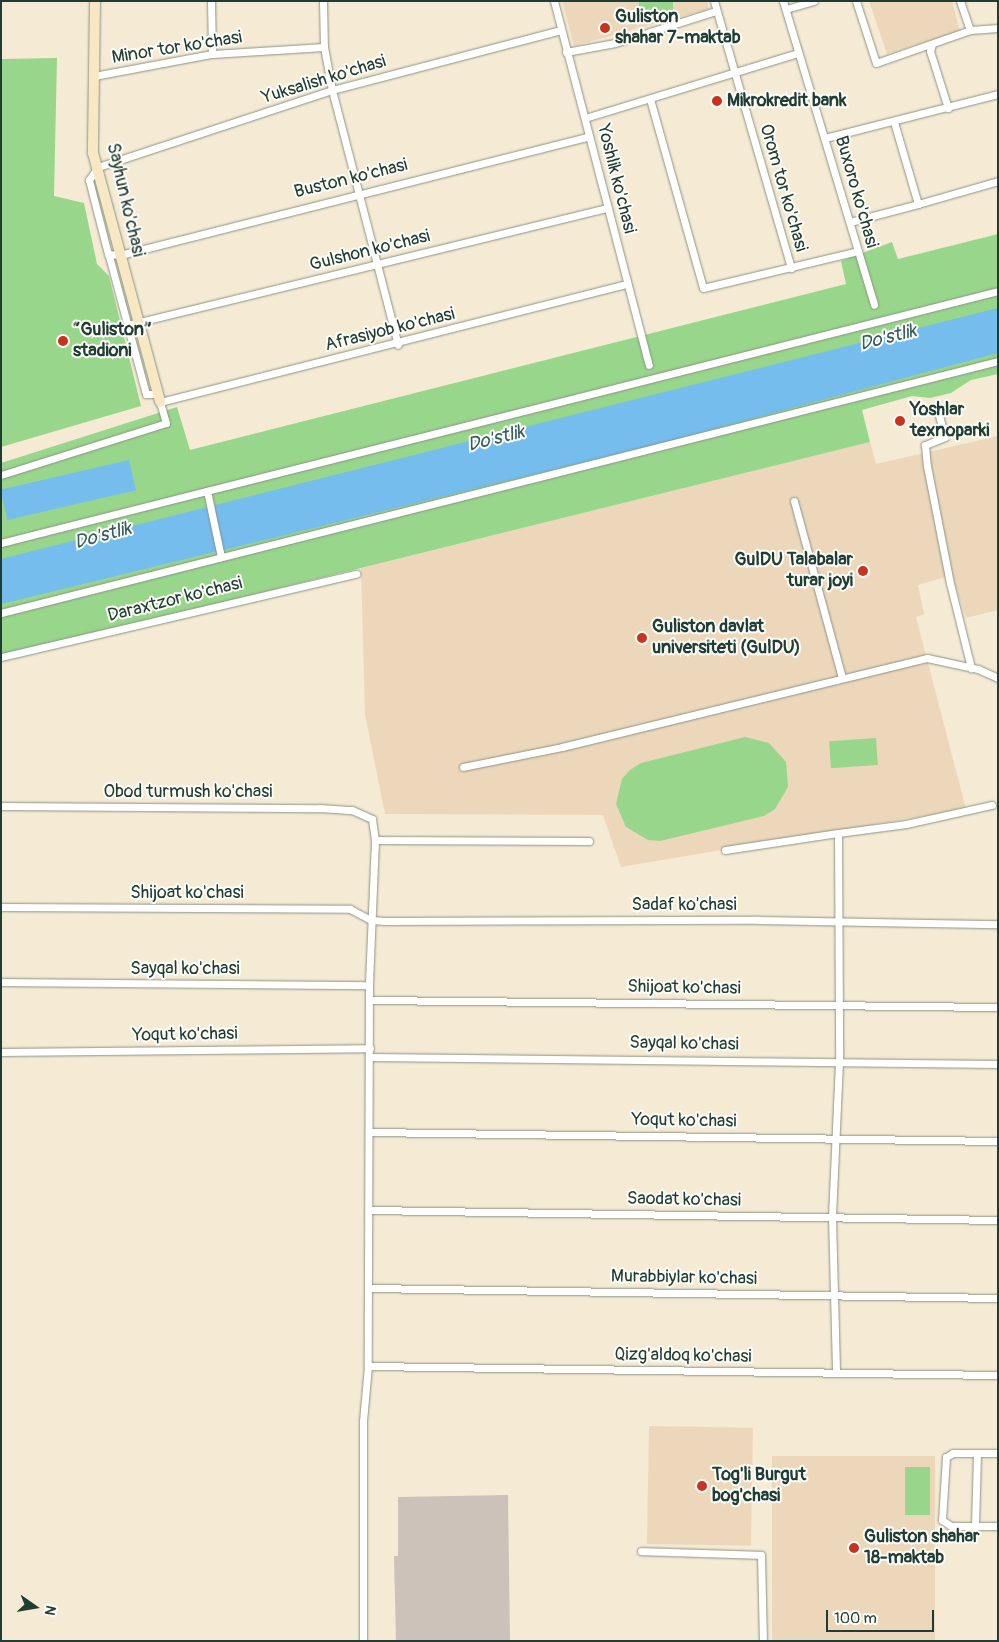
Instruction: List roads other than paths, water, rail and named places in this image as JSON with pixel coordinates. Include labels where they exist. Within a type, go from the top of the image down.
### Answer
[{"type":"street","name":"Sayhun ko'chasi","points":[[94,1],[94,153],[159,398]]},
{"type":"street","points":[[210,1],[212,54]]},
{"type":"street","points":[[323,1],[324,47],[332,90],[360,192],[398,345]]},
{"type":"street","name":"Yoshlik ko'chasi","points":[[554,1],[649,365]]},
{"type":"street","name":"Orom tor ko'chasi","points":[[714,1],[791,268]]},
{"type":"street","name":"Buxoro ko'chasi","points":[[783,1],[874,304]]},
{"type":"street","points":[[786,10],[814,1]]},
{"type":"street","points":[[856,1],[876,62],[970,30],[998,28]]},
{"type":"street","points":[[960,1],[970,30]]},
{"type":"street","points":[[566,52],[616,43],[716,11]]},
{"type":"street","name":"Yuksalish ko'chasi","points":[[98,168],[332,90],[561,30]]},
{"type":"street","points":[[932,44],[930,51],[948,108]]},
{"type":"street","name":"Minor tor ko'chasi","points":[[94,76],[212,54],[324,47]]},
{"type":"street","points":[[585,118],[798,53]]},
{"type":"street","points":[[825,138],[894,122],[998,94]]},
{"type":"street","points":[[650,99],[704,288],[858,251]]},
{"type":"street","points":[[894,122],[918,204]]},
{"type":"street","name":"Buston ko'chasi","points":[[109,256],[120,255],[360,192],[589,136]]},
{"type":"street","points":[[1,475],[166,423],[159,398],[146,394],[127,325],[89,180],[98,168]]},
{"type":"street","points":[[850,222],[998,181]]},
{"type":"street","name":"Gulshon ko'chasi","points":[[127,325],[608,208]]},
{"type":"street","name":"Afrasiyob ko'chasi","points":[[159,398],[398,345],[627,284]]},
{"type":"street","points":[[1,543],[998,291]]},
{"type":"street","points":[[1,613],[998,361]]},
{"type":"street","points":[[937,408],[945,436],[925,445],[927,466],[950,583],[971,668]]},
{"type":"street","points":[[207,492],[221,557]]},
{"type":"street","points":[[794,501],[842,678]]},
{"type":"street","name":"Daraxtzor ko'chasi","points":[[1,657],[356,574]]},
{"type":"street","points":[[463,767],[562,747],[927,658],[971,668],[998,678]]},
{"type":"street","name":"Obod turmush ko'chasi","points":[[1,806],[320,808],[352,810],[372,819],[375,840]]},
{"type":"street","points":[[725,850],[906,824],[992,806]]},
{"type":"street","points":[[836,1373],[832,1217],[839,1062],[838,833]]},
{"type":"street","points":[[363,1641],[363,1421],[368,1366],[370,1210],[371,1000],[369,984],[375,840],[589,841]]},
{"type":"street","name":"Shijoat ko'chasi","points":[[1,908],[350,909],[371,920]]},
{"type":"street","name":"Sadaf ko'chasi","points":[[371,920],[998,924]]},
{"type":"street","name":"Sayqal ko'chasi","points":[[1,982],[369,984]]},
{"type":"street","name":"Shijoat ko'chasi","points":[[371,1000],[998,1006]]},
{"type":"street","name":"Yoqut ko'chasi","points":[[1,1052],[370,1048]]},
{"type":"street","name":"Sayqal ko'chasi","points":[[370,1057],[998,1064]]},
{"type":"street","name":"Yoqut ko'chasi","points":[[370,1132],[998,1141]]},
{"type":"street","name":"Saodat ko'chasi","points":[[370,1210],[998,1220]]},
{"type":"street","name":"Murabbiylar ko'chasi","points":[[369,1288],[998,1298]]},
{"type":"street","name":"Qizg'aldoq ko'chasi","points":[[368,1366],[998,1375]]},
{"type":"street","points":[[998,1453],[953,1453],[944,1462],[942,1520],[951,1526],[998,1526]]},
{"type":"street","points":[[975,1526],[977,1453]]},
{"type":"street","points":[[641,1551],[761,1555],[763,1641]]},
{"type":"water","name":"Do'stlik","points":[[998,308],[998,353],[650,446],[1,604],[1,559]]},
{"type":"water","points":[[129,460],[136,490],[7,520],[1,490]]},
{"type":"place","name":"Guliston shahar 7-maktab","points":[[605,28]]},
{"type":"place","name":"Mikrokredit bank","points":[[717,101]]},
{"type":"place","name":"“Guliston” stadioni","points":[[63,341]]},
{"type":"place","name":"Yoshlar texnoparki","points":[[900,421]]},
{"type":"place","name":"GulDU Talabalar turar joyi","points":[[863,571]]},
{"type":"place","name":"Guliston davlat universiteti (GulDU)","points":[[642,638]]},
{"type":"place","name":"Tog'li Burgut bog'chasi","points":[[702,1486]]},
{"type":"place","name":"Guliston shahar 18-maktab","points":[[854,1548]]}]
